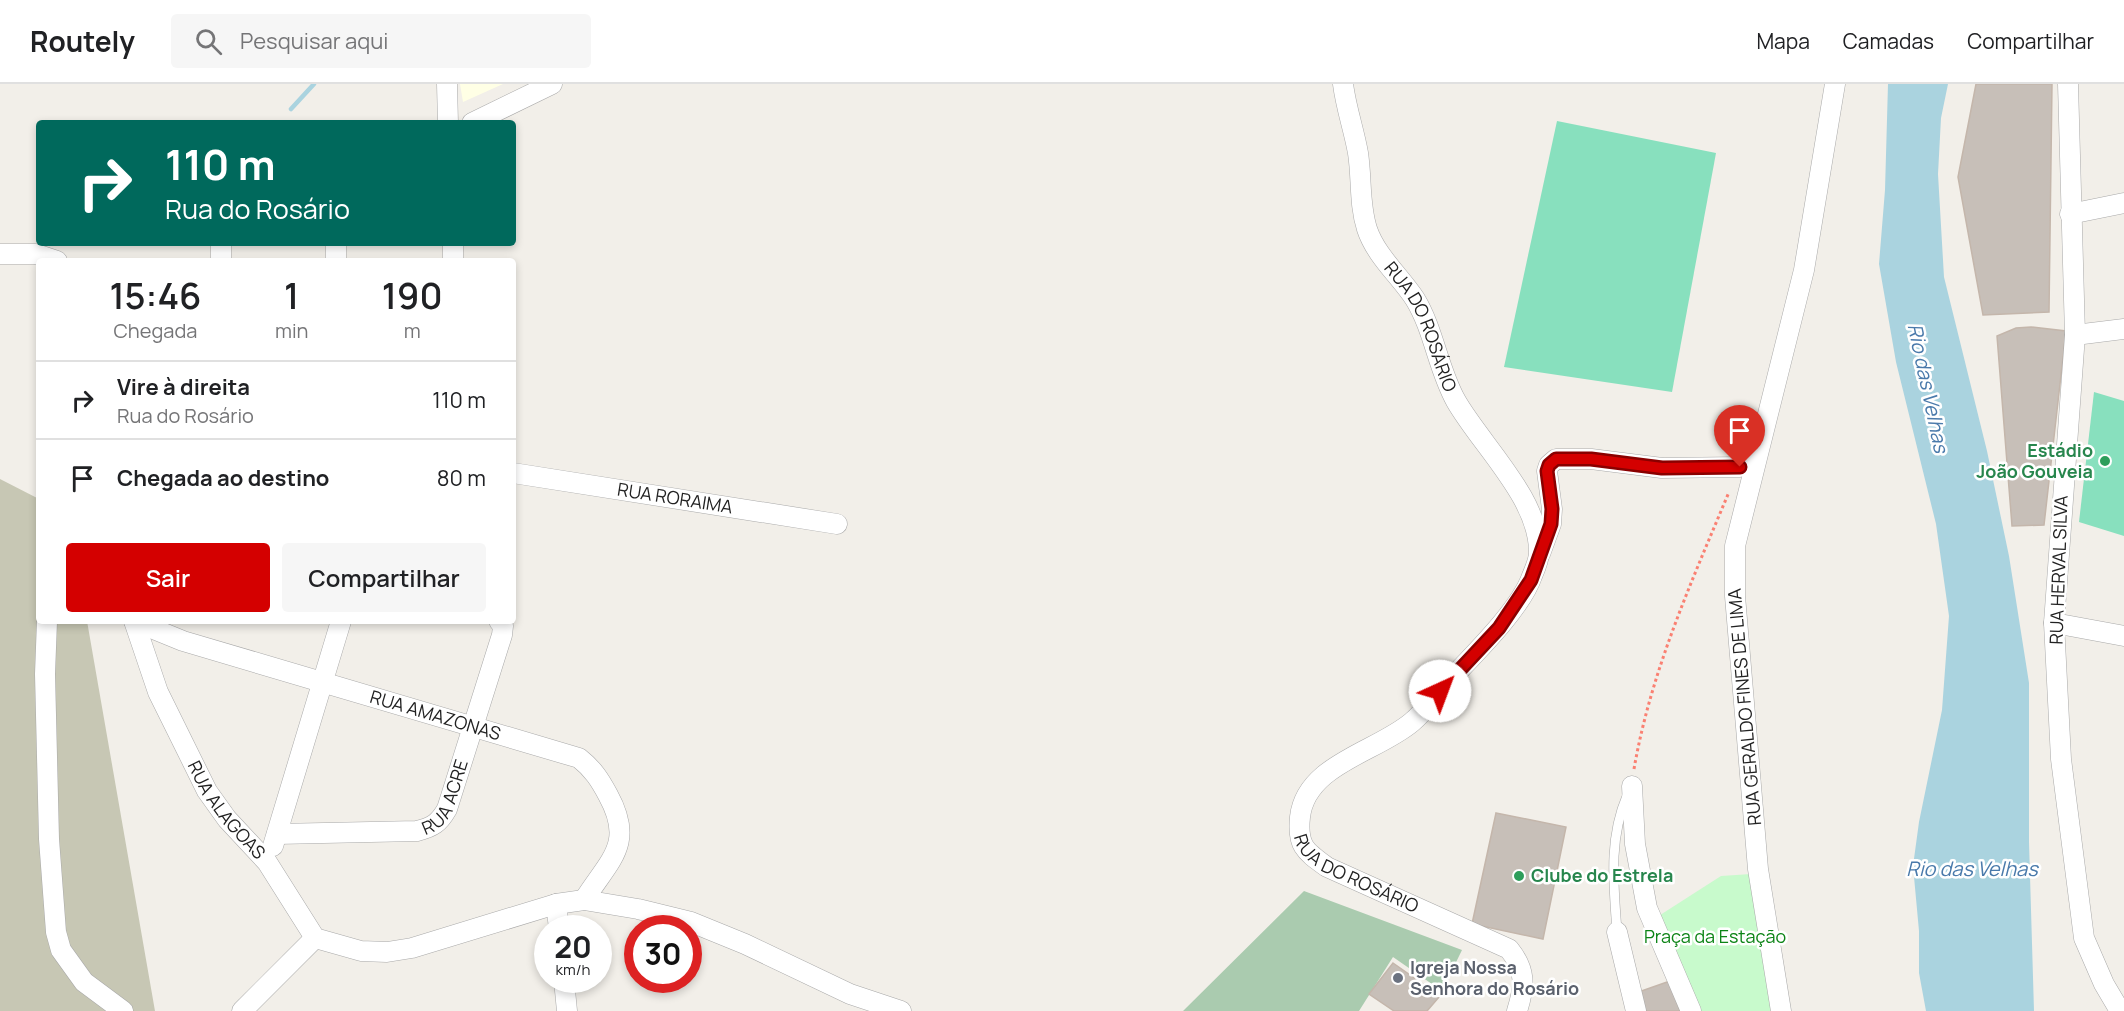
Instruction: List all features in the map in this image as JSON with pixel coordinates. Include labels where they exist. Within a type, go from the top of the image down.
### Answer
[{"type":"street","points":[[447,84],[448,120]]},
{"type":"street","points":[[478,120],[552,84]]},
{"type":"street","name":"RUA DO ROSÁRIO","points":[[1342,84],[1355,131],[1361,198],[1367,229],[1379,252],[1416,301],[1455,400],[1517,491],[1533,523],[1540,554]]},
{"type":"street","name":"RUA GERALDO FINES DE LIMA","points":[[1780,1011],[1758,868],[1735,596],[1735,546],[1804,270],[1835,84]]},
{"type":"street","name":"RUA HERVAL SILVA","points":[[2068,84],[2075,335],[2054,623],[2061,759],[2084,938],[2104,984],[2121,1011]]},
{"type":"street","points":[[2070,214],[2124,203]]},
{"type":"street","points":[[0,254],[36,254],[48,258]]},
{"type":"street","points":[[2075,335],[2124,329]]},
{"type":"street","name":"RUA DO ROSÁRIO","points":[[1518,1011],[1524,975],[1520,963],[1509,949],[1327,867],[1309,854],[1298,836],[1301,810],[1316,783],[1339,764],[1375,746],[1412,722],[1499,628],[1531,580],[1551,524],[1552,509],[1547,471],[1549,465],[1556,459],[1591,459],[1662,468],[1740,467]]},
{"type":"street","name":"RUA RORAIMA","points":[[516,473],[837,524]]},
{"type":"street","points":[[2054,623],[2124,636]]},
{"type":"street","points":[[47,624],[45,663],[49,839],[57,932],[62,950],[84,982],[123,1011]]},
{"type":"street","name":"RUA ALAGOAS","points":[[135,624],[158,692],[207,791],[226,819],[267,862],[340,624]]},
{"type":"street","name":"RUA AMAZONAS","points":[[141,624],[183,641],[579,758],[598,777],[617,812],[622,830],[618,847],[584,900]]},
{"type":"street","name":"RUA ACRE","points":[[277,834],[417,831],[431,828],[447,809],[502,635],[501,624]]},
{"type":"street","points":[[1632,786],[1635,844],[1647,908],[1691,1011]]},
{"type":"street","points":[[267,862],[315,938],[361,951],[387,952],[412,948],[556,904],[584,900],[691,922],[745,944],[840,990],[901,1011]]},
{"type":"street","points":[[556,904],[557,915]]},
{"type":"street","points":[[1617,932],[1636,1011]]},
{"type":"street","points":[[242,1011],[315,938]]},
{"type":"street","points":[[565,993],[567,1011]]},
{"type":"lane","points":[[1617,932],[1613,872],[1617,820],[1632,786]]},
{"type":"path","points":[[1632,786],[1641,730],[1664,651],[1740,467]]},
{"type":"shaded area","points":[[460,84],[503,84],[463,102]]},
{"type":"shaded area","points":[[0,479],[36,497],[36,624],[88,624],[155,1011],[0,1011]]},
{"type":"shaded area","points":[[1304,891],[1462,950],[1442,991],[1393,957],[1359,1011],[1183,1011]]},
{"type":"green space","points":[[1557,121],[1716,153],[1672,392],[1504,367]]},
{"type":"green space","name":"Estádio João Gouveia","points":[[2094,392],[2124,401],[2124,536],[2079,522]]},
{"type":"green space","name":"Praça da Estação","points":[[1751,874],[1777,1011],[1694,1011],[1657,917],[1721,876]]},
{"type":"water","name":"Rio das Velhas","points":[[1888,84],[1948,84],[1941,118],[1938,174],[1944,277],[1987,451],[2009,556],[2029,683],[2029,842],[2034,1011],[1926,1011],[1919,973],[1919,931],[1913,866],[1919,822],[1942,710],[1949,616],[1936,524],[1896,362],[1879,264],[1885,190]]},
{"type":"building","points":[[1976,84],[2052,84],[2049,312],[1983,315],[1958,177]]},
{"type":"building","points":[[2031,327],[2066,331],[2044,525],[2012,526],[1997,336],[2016,328]]},
{"type":"building","name":"Clube do Estrela","points":[[1496,813],[1566,827],[1543,939],[1472,924]]},
{"type":"building","name":"Igreja Nossa Senhora do Rosário","points":[[1393,963],[1440,996],[1427,1011],[1394,1011],[1369,994]]},
{"type":"building","points":[[1670,981],[1680,1011],[1641,1011],[1633,994]]},
{"type":"waterway","points":[[291,109],[314,84]]},
{"type":"place","name":"Estádio João Gouveia","points":[[2105,461]]},
{"type":"place","name":"Clube do Estrela","points":[[1519,876]]},
{"type":"place","name":"Igreja Nossa Senhora do Rosário","points":[[1398,978]]},
{"type":"route","points":[[1440,691],[1499,628],[1531,580],[1551,524],[1551,491],[1547,471],[1549,465],[1556,459],[1591,459],[1662,468],[1740,467]]}]
